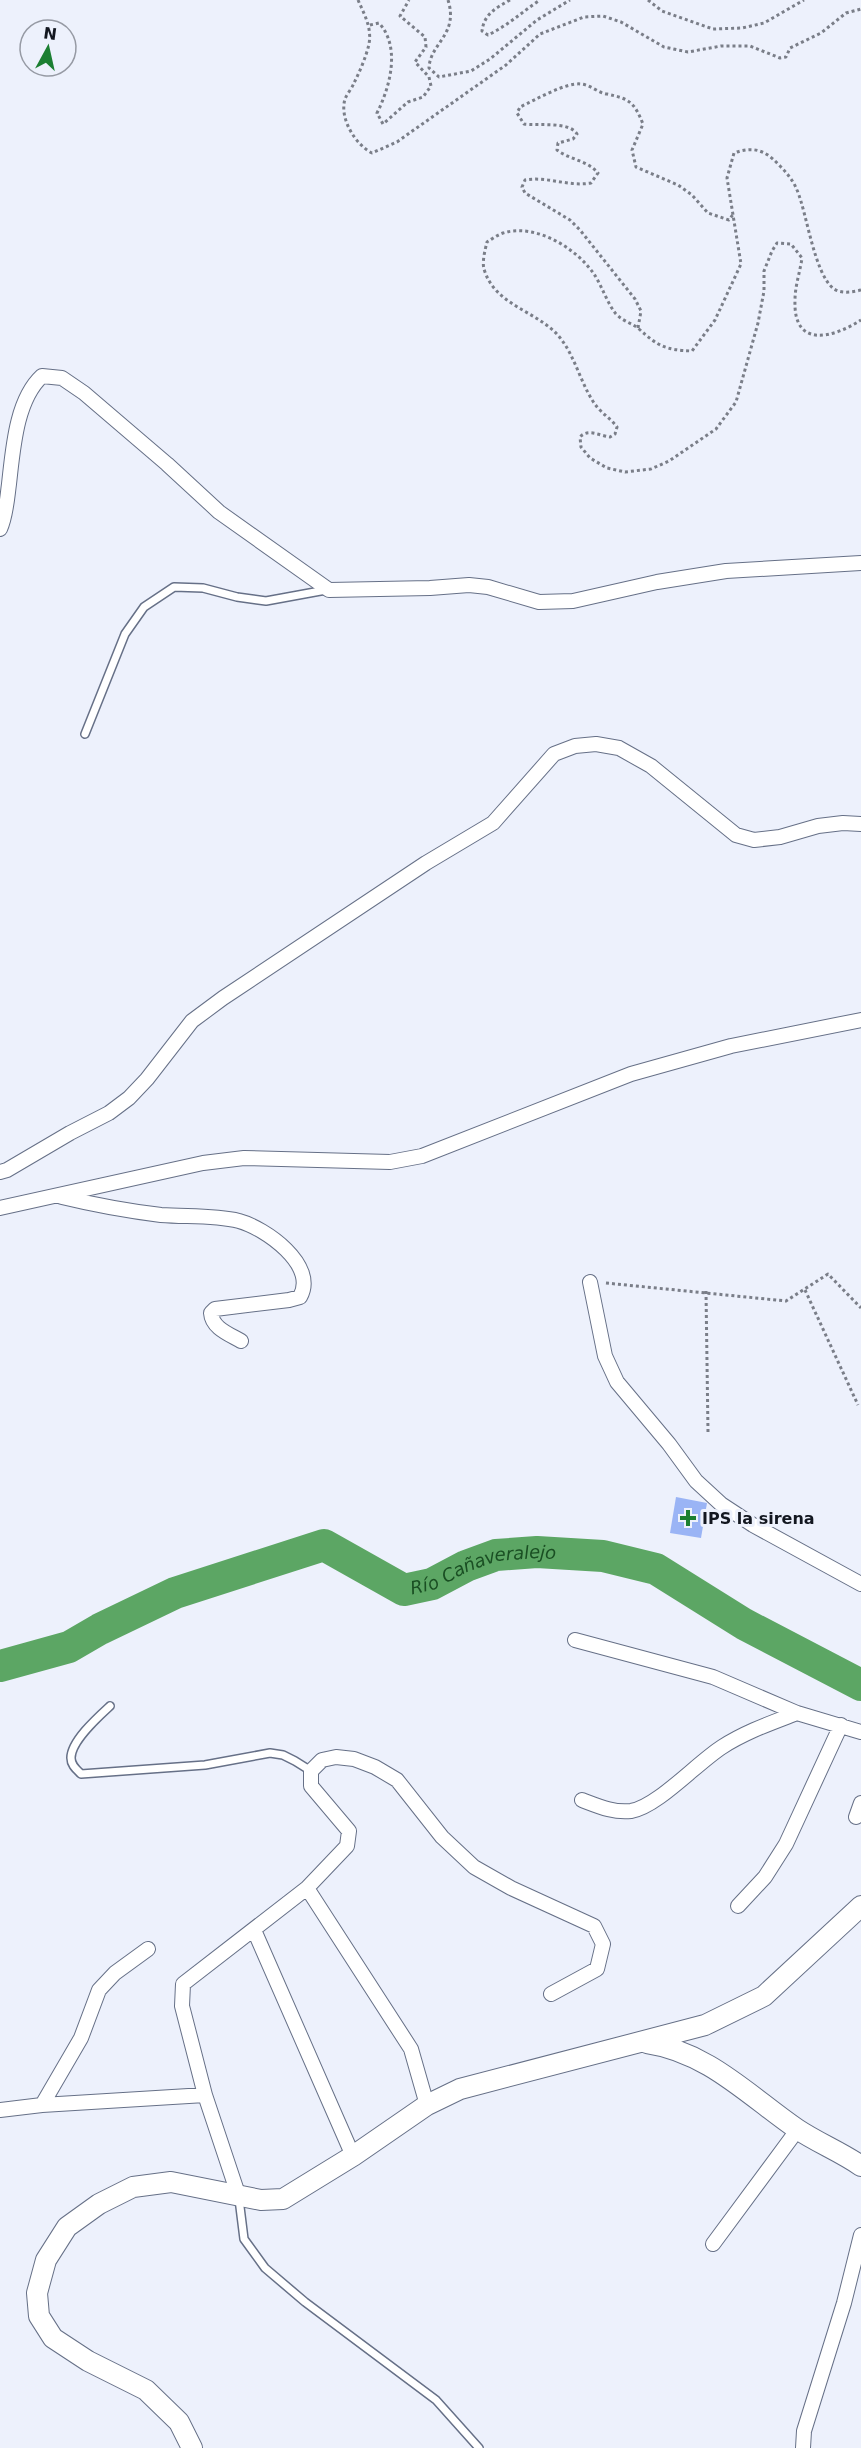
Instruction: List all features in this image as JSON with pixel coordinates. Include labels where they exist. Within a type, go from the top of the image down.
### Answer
[{"type":"street","points":[[0,529],[7,504],[11,465],[23,403],[31,386],[42,376],[62,378],[84,393],[219,512],[329,590],[469,585],[488,586],[539,602],[573,601],[657,582],[726,571],[861,563]]},
{"type":"street","points":[[0,1172],[109,1113],[129,1098],[147,1079],[192,1021],[222,998],[426,863],[493,823],[554,754],[575,746],[596,744],[619,748],[651,766],[736,835],[754,840],[780,837],[818,826],[843,823],[861,824]]},
{"type":"street","points":[[0,1208],[203,1163],[244,1158],[390,1162],[422,1156],[631,1074],[731,1046],[861,1020]]},
{"type":"street","points":[[57,1196],[126,1211],[240,1221],[281,1244],[296,1262],[303,1276],[305,1288],[300,1297],[289,1300],[215,1309],[211,1313],[211,1321],[240,1341]]},
{"type":"street","points":[[590,1282],[605,1356],[617,1382],[657,1429],[696,1481],[721,1504],[753,1525],[861,1584]]},
{"type":"street","points":[[575,1640],[713,1677],[797,1713],[861,1732]]},
{"type":"street","points":[[582,1800],[614,1812],[634,1810],[653,1801],[721,1748],[748,1732],[797,1713]]},
{"type":"street","points":[[738,1906],[765,1877],[786,1844],[841,1725]]},
{"type":"street","points":[[239,2197],[205,2095],[182,2006],[183,1984],[308,1888],[347,1846],[348,1831],[310,1786],[311,1771],[322,1760],[336,1756],[354,1759],[375,1767],[397,1780],[442,1837],[474,1867],[511,1888],[594,1926],[603,1944],[597,1969],[551,1994]]},
{"type":"street","points":[[856,1817],[861,1803]]},
{"type":"street","points":[[308,1888],[411,2049],[426,2104]]},
{"type":"street","points":[[192,2448],[179,2422],[146,2390],[88,2361],[53,2338],[39,2316],[37,2293],[46,2260],[67,2227],[99,2204],[133,2187],[171,2182],[239,2197],[261,2200],[283,2199],[353,2156],[426,2104],[460,2090],[705,2025],[764,1996],[861,1906]]},
{"type":"street","points":[[254,1930],[353,2156]]},
{"type":"street","points":[[42,2105],[81,2038],[99,1990],[114,1974],[148,1949]]},
{"type":"street","points":[[642,2043],[673,2049],[702,2060],[743,2086],[798,2129],[860,2163]]},
{"type":"street","points":[[0,2110],[42,2105],[205,2095]]},
{"type":"street","points":[[713,2244],[798,2129]]},
{"type":"street","points":[[803,2448],[804,2431],[844,2302],[861,2235]]},
{"type":"lane","points":[[85,734],[125,634],[144,607],[174,587],[203,588],[237,597],[266,601],[329,590]]},
{"type":"lane","points":[[110,1706],[74,1746],[71,1758],[73,1767],[81,1774],[205,1765],[270,1754],[283,1755],[311,1771]]},
{"type":"lane","points":[[239,2197],[244,2238],[265,2268],[305,2302],[436,2400],[479,2448]]},
{"type":"path","points":[[358,0],[369,25],[369,43],[359,73],[345,99],[345,109],[353,135],[362,148],[372,153],[397,142],[506,65],[540,34],[584,17],[603,16],[621,22],[664,46],[688,52],[722,46],[750,46],[780,58],[786,57],[790,48],[821,33],[846,13],[861,9]]},
{"type":"path","points":[[369,25],[379,23],[387,31],[389,41],[391,77],[387,94],[377,113],[383,124],[408,102],[423,97],[431,86],[429,77],[415,62],[426,47],[425,37],[400,16],[409,0]]},
{"type":"path","points":[[448,0],[452,10],[446,36],[429,58],[429,68],[439,77],[471,71],[490,59],[537,20],[570,0]]},
{"type":"path","points":[[510,0],[492,10],[483,22],[482,31],[488,35],[505,27],[517,15],[540,0]]},
{"type":"path","points":[[648,0],[663,11],[712,29],[742,28],[764,23],[804,0]]},
{"type":"path","points":[[638,328],[641,311],[635,299],[580,230],[570,220],[525,193],[522,187],[525,180],[534,178],[577,185],[591,183],[598,173],[593,168],[566,157],[557,150],[558,143],[573,139],[578,134],[574,129],[566,126],[524,124],[517,112],[520,107],[579,83],[590,86],[603,94],[622,97],[636,106],[643,124],[632,150],[636,167],[678,185],[692,195],[708,213],[729,220],[734,212]]},
{"type":"path","points":[[861,290],[850,293],[835,289],[824,275],[809,236],[797,191],[789,176],[767,152],[746,148],[734,153],[727,178],[741,264],[715,320],[692,351],[666,349],[643,335],[638,328],[625,323],[614,312],[604,290],[588,266],[564,245],[535,234],[516,230],[501,233],[487,242],[483,268],[494,288],[514,306],[560,336],[571,352],[598,407],[617,427],[615,434],[610,437],[592,432],[584,433],[580,437],[581,447],[590,458],[607,468],[625,472],[651,469],[685,452],[716,429],[736,402],[758,323],[764,291],[764,271],[777,243],[791,244],[802,258],[795,302],[803,330],[811,336],[829,335],[846,330],[861,320]]},
{"type":"path","points":[[590,1282],[706,1291],[786,1301],[828,1274],[861,1308]]},
{"type":"path","points":[[805,1290],[858,1405]]},
{"type":"path","points":[[706,1291],[708,1432]]},
{"type":"building","name":"IPS la sirena","points":[[676,1497],[707,1503],[701,1538],[670,1533]]},
{"type":"waterway","name":"Río Cañaveralejo","points":[[0,1666],[69,1647],[100,1629],[175,1593],[324,1545],[404,1590],[432,1584],[466,1566],[496,1555],[537,1552],[603,1556],[656,1569],[744,1624],[861,1685]]},
{"type":"place","name":"IPS la sirena","points":[[688,1518]]}]
